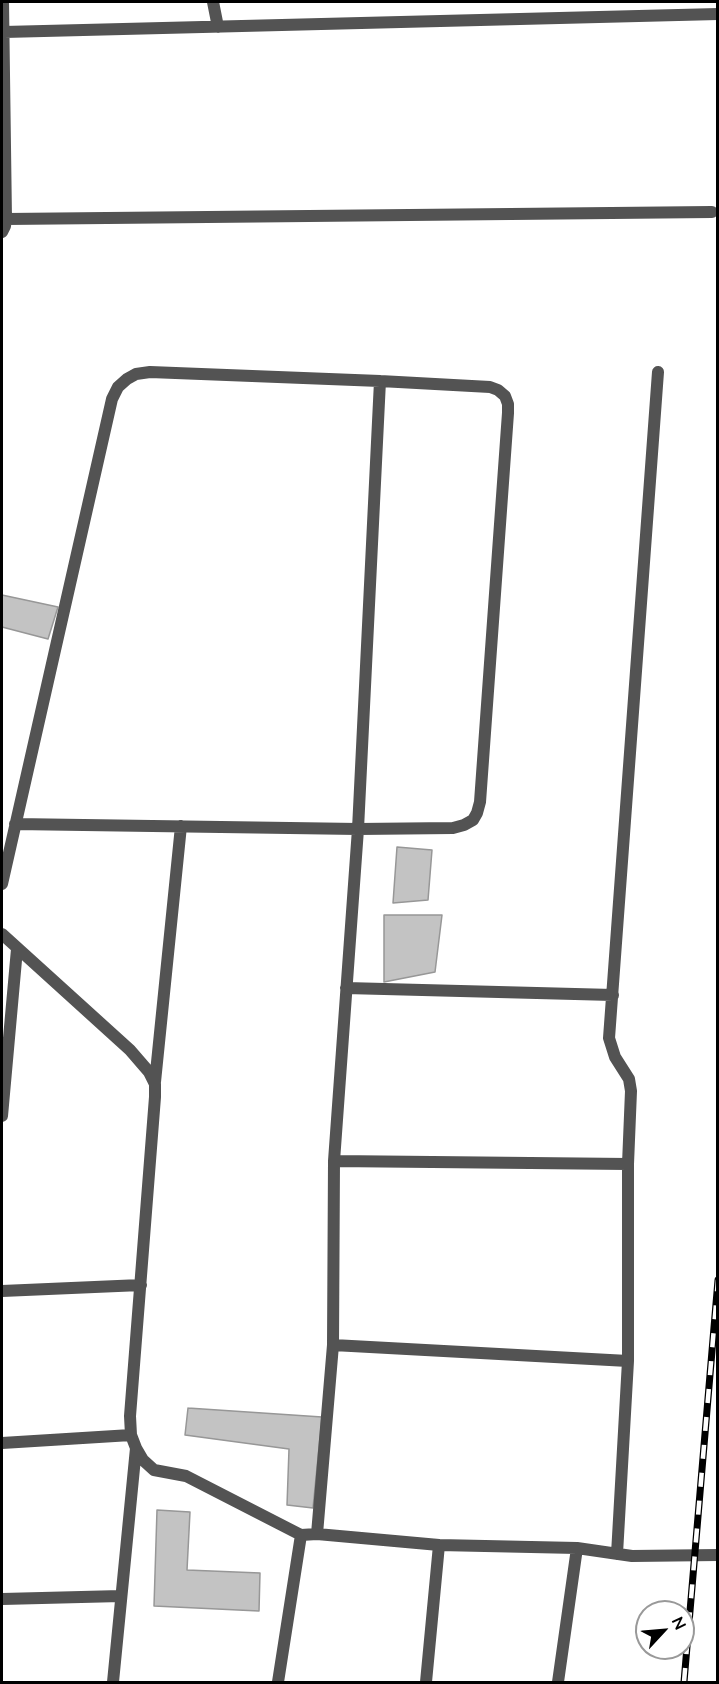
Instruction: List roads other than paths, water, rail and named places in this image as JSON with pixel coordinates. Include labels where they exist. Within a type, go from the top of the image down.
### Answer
[{"type":"street","points":[[2,232],[6,219],[3,2]]},
{"type":"street","points":[[213,2],[218,27]]},
{"type":"street","points":[[4,32],[717,14]]},
{"type":"street","points":[[6,219],[712,212]]},
{"type":"street","points":[[2,884],[15,824],[112,399],[118,387],[136,374],[150,372],[490,387],[505,396],[508,413],[480,801],[473,820],[453,828],[358,830],[15,824]]},
{"type":"street","points":[[617,1554],[628,1361],[628,1164],[632,1091],[629,1079],[615,1057],[609,1038],[658,372]]},
{"type":"street","points":[[317,1534],[333,1345],[334,1161],[358,830],[380,381]]},
{"type":"street","points":[[181,826],[155,1084],[130,1416],[131,1435],[143,1460],[154,1470],[186,1476],[301,1535],[317,1534],[439,1545],[577,1548],[632,1556],[717,1555]]},
{"type":"street","points":[[2,934],[130,1050],[149,1072],[155,1084]]},
{"type":"street","points":[[2,1116],[17,949]]},
{"type":"street","points":[[346,988],[613,994]]},
{"type":"street","points":[[334,1161],[628,1164]]},
{"type":"street","points":[[2,1291],[141,1285]]},
{"type":"street","points":[[333,1345],[628,1361]]},
{"type":"street","points":[[2,1443],[131,1435]]},
{"type":"street","points":[[113,1683],[136,1448]]},
{"type":"street","points":[[278,1683],[301,1535]]},
{"type":"street","points":[[426,1683],[439,1545]]},
{"type":"street","points":[[558,1683],[577,1548]]},
{"type":"street","points":[[2,1599],[122,1596]]},
{"type":"railway","points":[[684,1682],[718,1280]]}]
